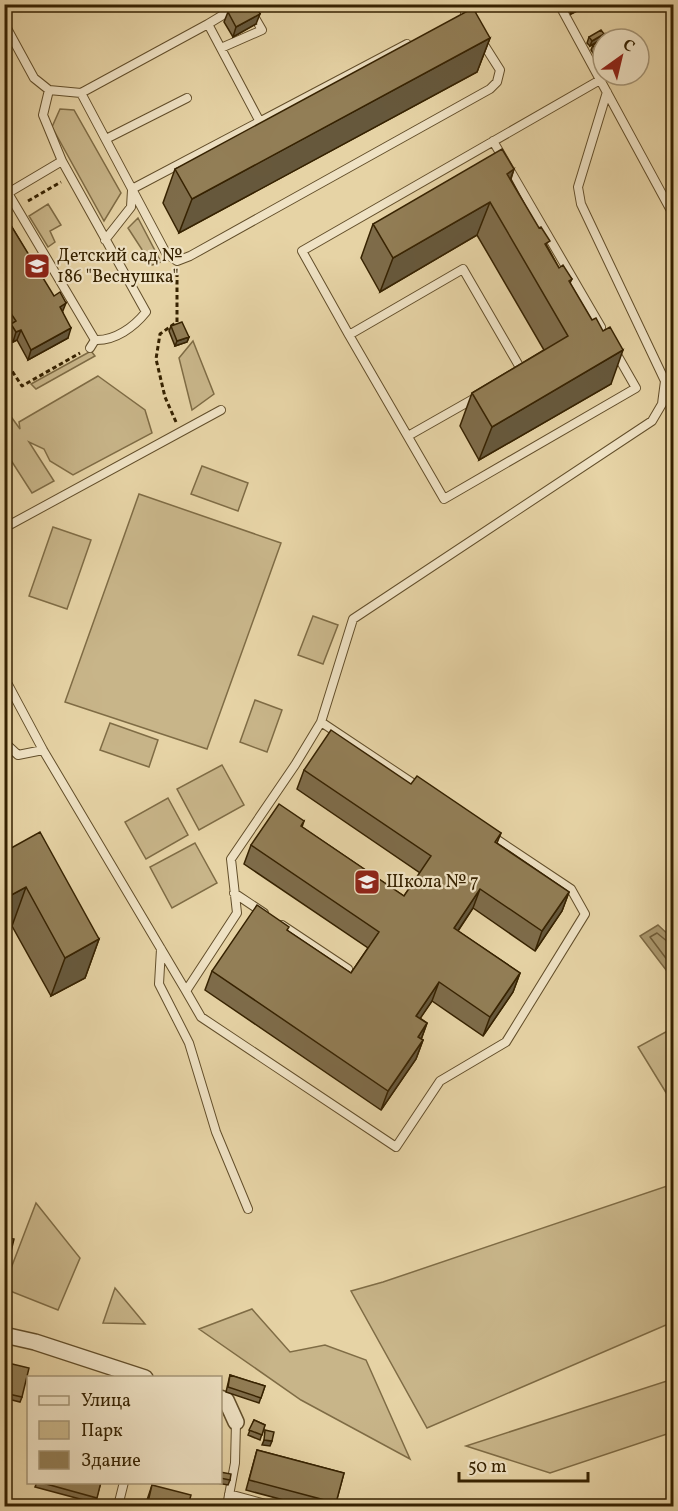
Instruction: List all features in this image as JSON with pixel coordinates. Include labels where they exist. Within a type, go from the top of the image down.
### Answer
[{"type":"street","points":[[4,1335],[35,1342],[142,1376]]},
{"type":"street","points":[[222,1399],[226,1400],[236,1422]]},
{"type":"lane","points":[[4,23],[7,33],[34,78],[49,90],[81,93],[241,4]]},
{"type":"lane","points":[[221,48],[262,30],[247,4]]},
{"type":"lane","points":[[456,18],[482,4]]},
{"type":"lane","points":[[559,4],[591,63]]},
{"type":"lane","points":[[465,14],[471,23]]},
{"type":"lane","points":[[208,24],[260,122]]},
{"type":"lane","points":[[81,93],[166,253],[177,261],[190,256],[490,89],[497,82],[500,70],[477,32]]},
{"type":"lane","points":[[132,189],[417,39]]},
{"type":"lane","points":[[591,85],[302,251],[444,499],[636,388],[612,347]]},
{"type":"lane","points":[[604,87],[674,216]]},
{"type":"lane","points":[[49,90],[43,115],[62,161],[146,312],[137,323],[108,341],[92,344],[6,195],[62,161]]},
{"type":"lane","points":[[186,992],[237,913],[231,859],[295,765],[321,722],[353,619],[652,421],[662,404],[665,381],[581,204],[578,187],[607,92]]},
{"type":"lane","points":[[106,139],[187,98]]},
{"type":"lane","points":[[493,141],[606,337]]},
{"type":"lane","points":[[105,240],[131,207],[132,189]]},
{"type":"lane","points":[[350,335],[463,269],[522,371],[512,377]]},
{"type":"lane","points":[[408,436],[480,395]]},
{"type":"lane","points":[[4,528],[221,410]]},
{"type":"lane","points":[[4,677],[43,750],[201,1017],[396,1147],[440,1081],[506,1042],[585,914],[571,889],[485,831]]},
{"type":"lane","points":[[321,722],[427,793]]},
{"type":"lane","points":[[4,742],[18,755],[43,750]]},
{"type":"lane","points":[[234,893],[348,969]]},
{"type":"lane","points":[[161,949],[159,984],[189,1043],[216,1132],[248,1209]]},
{"type":"lane","points":[[227,1506],[235,1463],[236,1422]]},
{"type":"lane","points":[[118,1506],[124,1484]]},
{"type":"lane","points":[[229,1494],[273,1506]]},
{"type":"path","points":[[21,205],[65,180]]},
{"type":"path","points":[[177,261],[177,322],[160,334],[156,359],[165,397],[180,432]]},
{"type":"path","points":[[4,359],[22,386],[92,344]]},
{"type":"green space","points":[[60,109],[74,110],[121,193],[104,221],[52,127]]},
{"type":"green space","points":[[48,204],[61,225],[50,231],[55,242],[48,247],[29,216]]},
{"type":"green space","points":[[138,218],[161,262],[152,265],[128,228]]},
{"type":"green space","points":[[193,341],[214,394],[192,410],[179,358]]},
{"type":"green space","points":[[91,351],[95,356],[36,389],[31,384]]},
{"type":"green space","points":[[98,376],[145,410],[152,433],[73,475],[50,461],[44,449],[29,442],[54,481],[32,493],[5,451],[5,421],[12,418],[20,429],[19,422]]},
{"type":"green space","points":[[202,466],[248,483],[238,511],[191,494]]},
{"type":"green space","points":[[139,494],[281,543],[207,749],[65,702]]},
{"type":"green space","points":[[53,527],[91,540],[67,609],[29,596]]},
{"type":"green space","points":[[313,616],[338,625],[323,664],[298,655]]},
{"type":"green space","points":[[255,700],[282,710],[267,752],[240,742]]},
{"type":"green space","points":[[110,723],[158,740],[149,767],[100,750]]},
{"type":"green space","points":[[222,765],[244,805],[199,830],[177,789]]},
{"type":"green space","points":[[168,798],[188,835],[146,859],[125,822]]},
{"type":"green space","points":[[195,843],[217,883],[172,908],[150,867]]},
{"type":"green space","points":[[673,1028],[673,1104],[638,1047]]},
{"type":"green space","points":[[673,1184],[673,1322],[427,1428],[351,1291]]},
{"type":"green space","points":[[36,1203],[80,1258],[58,1310],[5,1289]]},
{"type":"green space","points":[[115,1288],[145,1324],[103,1323]]},
{"type":"green space","points":[[252,1309],[290,1352],[325,1345],[366,1360],[410,1459],[301,1400],[199,1329]]},
{"type":"green space","points":[[673,1379],[673,1432],[550,1473],[466,1446]]},
{"type":"water","points":[[658,925],[673,939],[673,979],[640,936]]},
{"type":"building","points":[[242,4],[255,4],[260,14],[236,27],[228,12]]},
{"type":"building","points":[[570,4],[581,4],[573,9]]},
{"type":"building","points":[[473,8],[490,38],[192,199],[175,169]]},
{"type":"building","points":[[502,149],[514,169],[507,174],[539,228],[541,227],[550,241],[545,244],[559,268],[563,265],[572,279],[569,281],[592,320],[596,318],[603,331],[610,327],[623,350],[492,427],[472,393],[568,336],[490,202],[393,258],[373,224]]},
{"type":"building","points":[[4,214],[54,296],[60,292],[66,303],[60,307],[71,328],[31,350],[21,330],[16,332],[11,324],[16,321],[4,303]]},
{"type":"building","points":[[182,322],[189,337],[177,341],[171,326]]},
{"type":"building","points":[[331,730],[411,784],[417,776],[501,833],[495,842],[569,892],[542,931],[480,889],[454,928],[520,973],[490,1017],[439,982],[416,1016],[427,1023],[418,1037],[423,1040],[388,1091],[212,971],[257,905],[289,927],[287,930],[351,973],[379,932],[251,845],[279,804],[304,821],[301,826],[404,896],[431,856],[304,770]]},
{"type":"building","points":[[40,832],[99,939],[65,958],[26,887],[4,899],[4,852]]},
{"type":"building","points":[[4,1237],[14,1239],[7,1268],[4,1268]]},
{"type":"building","points":[[4,1362],[29,1368],[22,1397],[4,1393]]},
{"type":"building","points":[[230,1375],[265,1386],[261,1398],[228,1387]]},
{"type":"building","points":[[254,1420],[265,1425],[262,1435],[249,1430]]},
{"type":"building","points":[[265,1430],[274,1432],[272,1441],[264,1440]]},
{"type":"building","points":[[257,1450],[344,1473],[336,1503],[249,1480]]},
{"type":"building","points":[[222,1472],[231,1474],[230,1480],[222,1478]]},
{"type":"building","points":[[46,1484],[100,1484],[97,1498]]},
{"type":"building","points":[[152,1485],[191,1495],[188,1506],[147,1506]]},
{"type":"place","name":"Детский сад № 186 \"Веснушка\"","points":[[37,266]]},
{"type":"place","name":"Школа № 7","points":[[367,882]]}]
